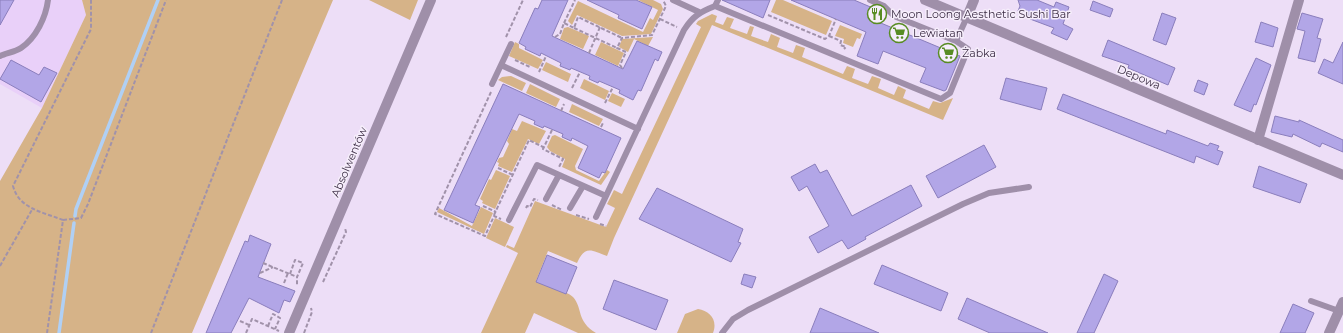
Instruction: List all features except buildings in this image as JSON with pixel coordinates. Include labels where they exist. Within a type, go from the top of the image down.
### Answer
[{"type":"street","name":"Absolwentów","points":[[289,333],[431,0]]},
{"type":"street","name":"Depowa","points":[[925,0],[1343,175]]},
{"type":"street","points":[[967,17],[974,0]]},
{"type":"street","points":[[1258,140],[1299,0]]},
{"type":"street","points":[[1329,333],[1341,306]]},
{"type":"lane","points":[[0,56],[20,49],[36,33],[47,9],[48,0]]},
{"type":"lane","points":[[673,0],[699,12]]},
{"type":"lane","points":[[596,217],[684,30],[691,19],[699,12],[717,3],[941,99],[950,93],[968,49],[956,41],[894,16],[884,6],[870,0]]},
{"type":"lane","points":[[956,41],[967,17]]},
{"type":"lane","points":[[491,86],[511,44]]},
{"type":"lane","points":[[501,65],[638,129]]},
{"type":"lane","points":[[508,221],[537,165],[606,196]]},
{"type":"lane","points":[[546,199],[559,175]]},
{"type":"lane","points":[[569,210],[583,186]]},
{"type":"lane","points":[[722,333],[733,319],[748,310],[963,204],[989,193],[1029,187]]},
{"type":"lane","points":[[1311,301],[1341,306]]},
{"type":"path","points":[[92,0],[91,29],[13,186],[16,196],[25,205],[63,220],[80,218],[88,204],[166,0]]},
{"type":"path","points":[[151,333],[282,0]]},
{"type":"path","points":[[505,41],[523,0]]},
{"type":"path","points":[[555,37],[560,34],[575,0]]},
{"type":"path","points":[[574,28],[578,17],[622,38],[652,35],[666,6],[663,0]]},
{"type":"path","points":[[768,15],[825,39],[829,36],[836,19]]},
{"type":"path","points":[[660,19],[675,26]]},
{"type":"path","points":[[564,23],[626,52],[620,65],[622,68]]},
{"type":"path","points":[[588,53],[600,27]]},
{"type":"path","points":[[829,36],[841,41],[840,45],[846,47],[845,50],[839,47]]},
{"type":"path","points":[[617,48],[622,38]]},
{"type":"path","points":[[539,72],[546,56]]},
{"type":"path","points":[[572,88],[580,72]]},
{"type":"path","points":[[491,86],[492,94],[435,214],[485,236],[529,140],[563,159],[559,167]]},
{"type":"path","points":[[605,103],[613,87]]},
{"type":"path","points":[[543,147],[552,130]]},
{"type":"path","points":[[498,168],[513,175]]},
{"type":"path","points":[[525,210],[527,206],[530,208],[534,199],[539,201]]},
{"type":"path","points":[[550,205],[569,210]]},
{"type":"path","points":[[483,206],[496,212]]},
{"type":"path","points":[[0,266],[33,208]]},
{"type":"path","points":[[575,214],[606,226]]},
{"type":"path","points":[[494,216],[508,221]]},
{"type":"path","points":[[47,333],[63,220]]},
{"type":"path","points":[[284,283],[295,260],[302,263],[297,277],[297,291]]},
{"type":"path","points":[[263,263],[297,277]]},
{"type":"path","points":[[260,273],[273,267]]},
{"type":"path","points":[[246,333],[252,319],[276,330],[280,318],[273,314],[268,326]]},
{"type":"path","points":[[240,321],[249,325]]},
{"type":"shaded area","points":[[0,0],[82,0],[86,15],[42,108],[0,84]]},
{"type":"shaded area","points":[[82,0],[333,0],[192,333],[0,333],[0,181],[42,108],[86,15]]},
{"type":"shaded area","points":[[369,0],[418,0],[410,20]]},
{"type":"shaded area","points":[[638,0],[653,0],[661,4],[663,9],[651,34],[622,36],[577,15],[572,25],[568,21],[578,1],[643,32],[650,18],[653,20],[658,10]]},
{"type":"shaded area","points":[[776,0],[783,0],[832,21],[826,35],[771,12]]},
{"type":"shaded area","points":[[712,14],[717,16],[715,22],[723,25],[727,17],[734,19],[730,28],[747,34],[750,26],[754,27],[751,36],[768,42],[771,34],[780,38],[777,47],[793,53],[796,45],[805,48],[802,57],[843,74],[847,66],[855,69],[852,78],[868,84],[872,76],[881,79],[878,88],[894,95],[898,86],[906,90],[903,98],[929,109],[933,101],[940,103],[953,98],[943,120],[712,25],[607,256],[589,250],[583,253],[577,263],[548,251],[536,281],[566,292],[573,297],[585,324],[596,333],[578,333],[534,313],[525,333],[481,333],[518,253],[506,247],[507,245],[514,248],[535,201],[606,227],[615,208],[607,204],[614,190],[622,194],[701,27],[696,24],[698,21]]},
{"type":"shaded area","points":[[840,25],[862,34],[860,39],[857,38],[853,47],[843,43],[844,39],[835,36]]},
{"type":"shaded area","points":[[568,27],[589,36],[583,49],[560,39],[564,28]]},
{"type":"shaded area","points":[[653,37],[648,46],[634,39],[628,52],[619,47],[622,39]]},
{"type":"shaded area","points":[[515,42],[519,44],[519,48],[543,60],[538,69],[509,56]]},
{"type":"shaded area","points":[[601,42],[624,53],[618,66],[595,55]]},
{"type":"shaded area","points":[[546,62],[571,74],[568,82],[542,70]]},
{"type":"shaded area","points":[[511,76],[526,83],[522,91],[498,80],[502,77]]},
{"type":"shaded area","points":[[584,79],[609,91],[605,100],[580,88]]},
{"type":"shaded area","points":[[530,84],[560,99],[556,107],[526,93]]},
{"type":"shaded area","points":[[612,93],[625,99],[621,107],[608,101]]},
{"type":"shaded area","points":[[572,104],[603,119],[599,126],[569,112]]},
{"type":"shaded area","points":[[522,121],[546,131],[539,144],[528,139],[512,172],[498,166],[499,163],[497,162],[499,158],[503,157],[509,144],[507,141],[512,129],[517,131]]},
{"type":"shaded area","points":[[555,135],[583,149],[575,166],[576,170],[599,181],[607,170],[610,172],[601,185],[562,167],[565,159],[550,151],[547,147],[552,136]]},
{"type":"shaded area","points":[[496,170],[510,176],[495,209],[482,203],[483,201],[480,199],[489,179],[491,180]]},
{"type":"shaded area","points":[[481,207],[493,213],[484,234],[437,212],[439,208],[472,226]]},
{"type":"shaded area","points":[[495,218],[514,227],[505,247],[486,238]]},
{"type":"shaded area","points":[[698,309],[709,314],[714,320],[713,333],[677,333],[685,314]]},
{"type":"waterway","points":[[75,216],[76,209],[158,0]]},
{"type":"waterway","points":[[59,333],[74,223]]},
{"type":"place","name":"Moon Loong Aesthetic Sushi Bar","points":[[877,14]]},
{"type":"place","name":"Lewiatan","points":[[899,33]]},
{"type":"place","name":"Żabka","points":[[948,53]]}]
